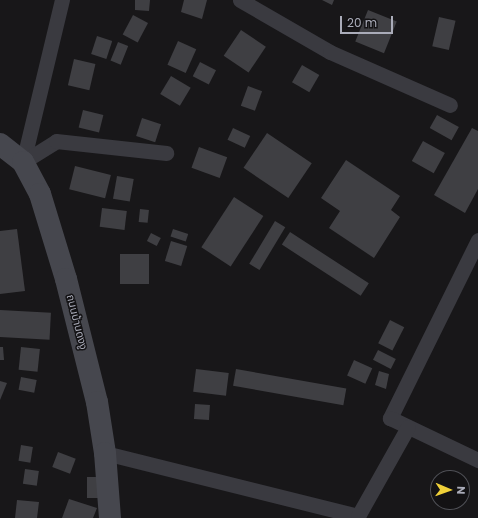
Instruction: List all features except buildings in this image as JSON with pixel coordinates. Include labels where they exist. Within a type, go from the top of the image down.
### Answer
[{"type":"street","points":[[23,162],[62,0]]},
{"type":"street","points":[[240,0],[330,52],[450,104]]},
{"type":"street","points":[[23,162],[56,141],[166,152]]},
{"type":"street","name":"ถนนบ้านดงงู","points":[[0,144],[23,162],[40,194],[66,279],[96,402],[104,453],[110,518]]},
{"type":"street","points":[[478,240],[390,418],[478,460]]},
{"type":"street","points":[[104,453],[358,516],[408,427]]}]
